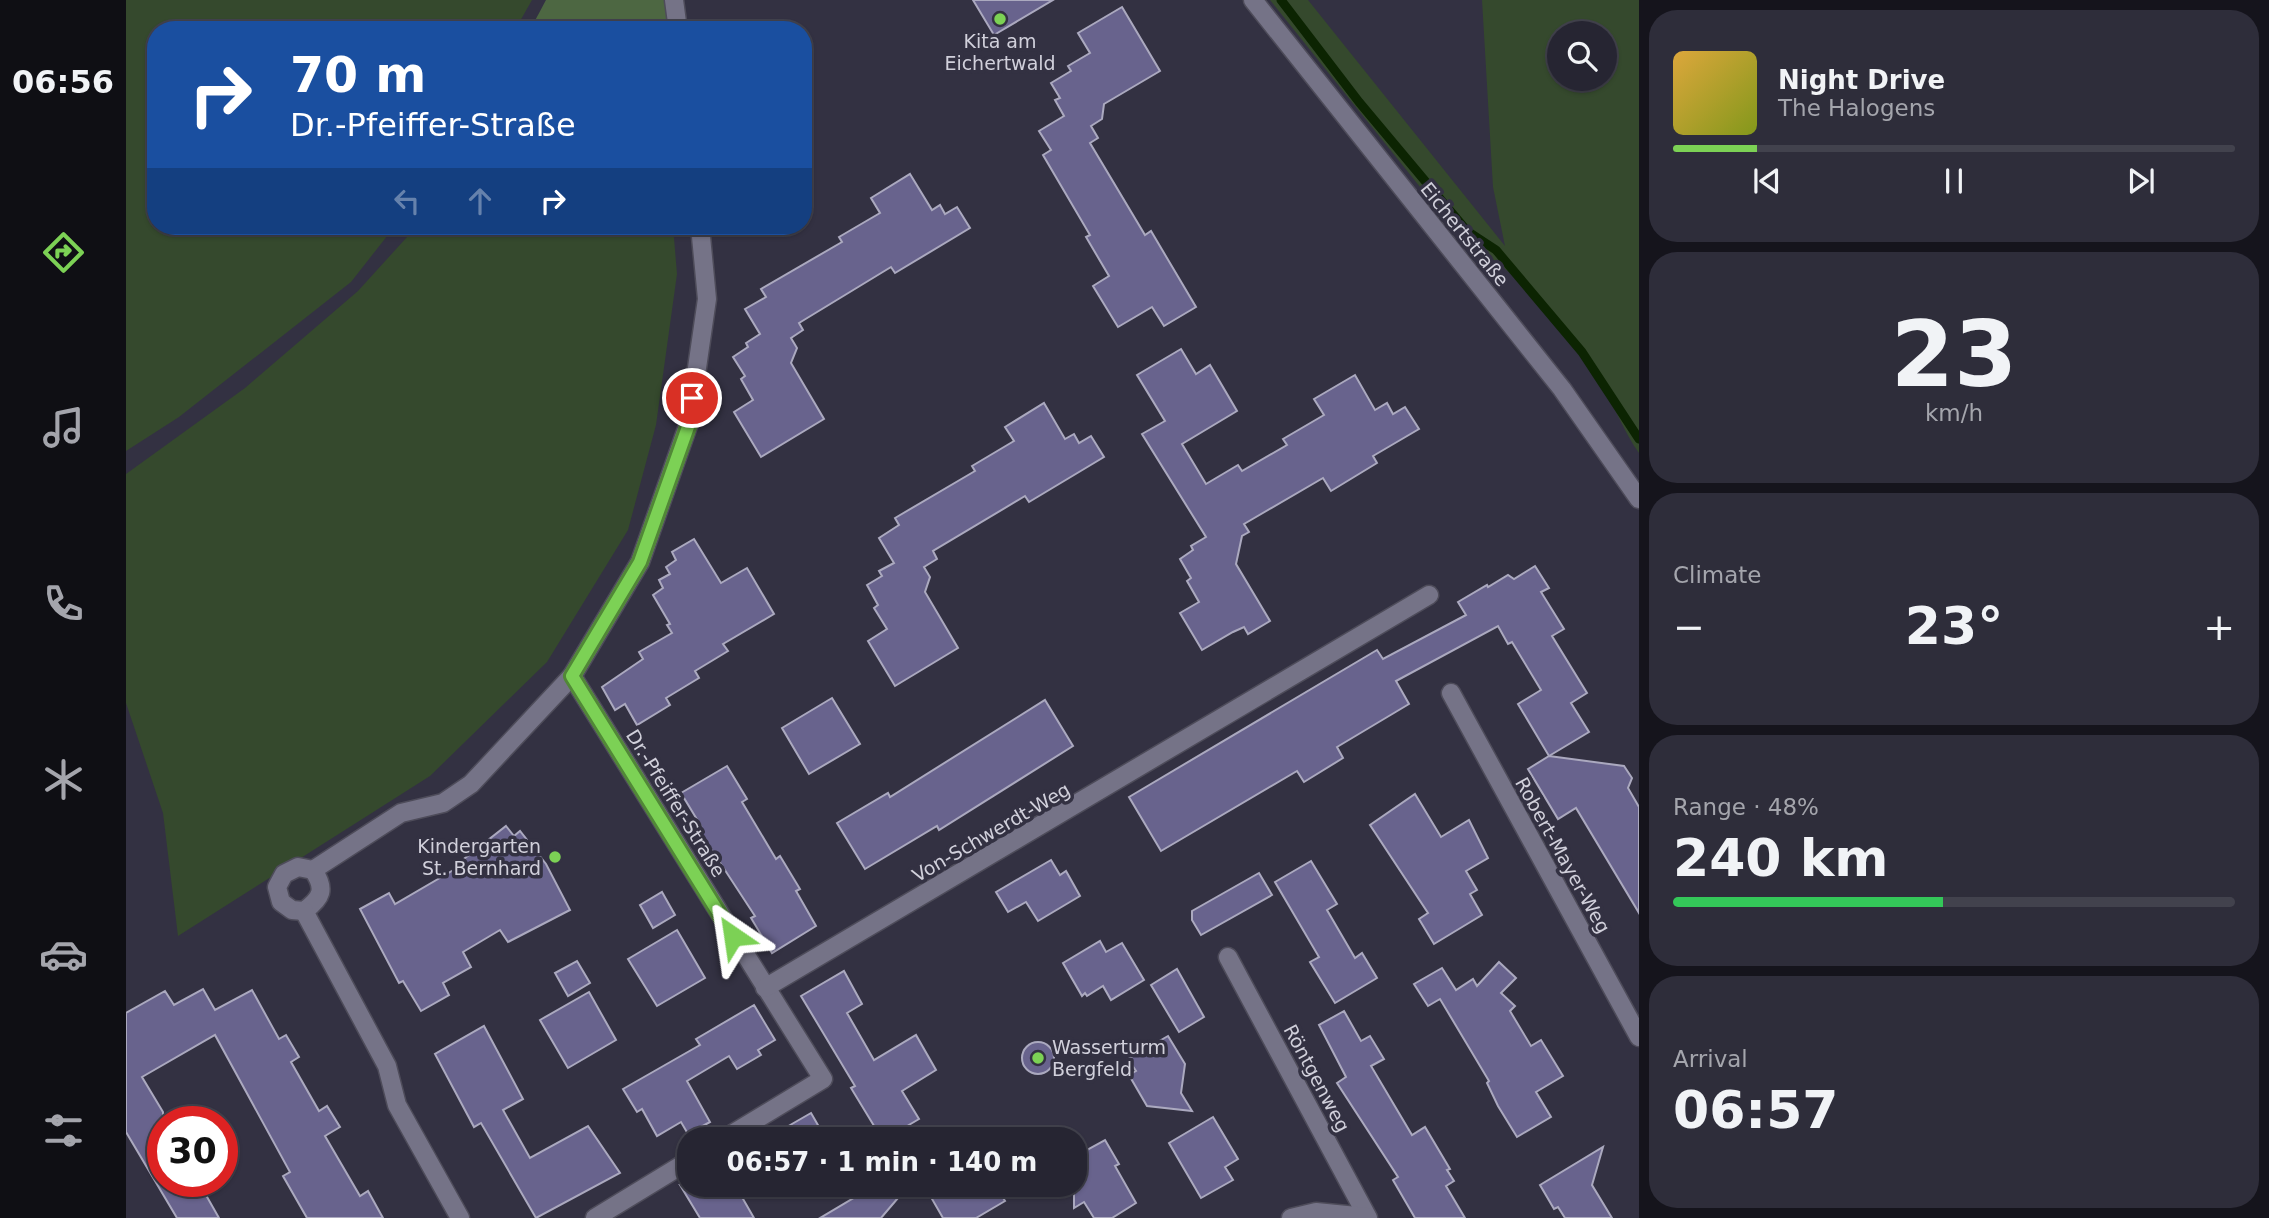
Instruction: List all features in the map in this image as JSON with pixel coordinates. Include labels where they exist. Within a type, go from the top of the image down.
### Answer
[{"type":"street","points":[[674,0],[677,21]]},
{"type":"street","name":"Eichertstraße","points":[[1253,0],[1562,389],[1639,499]]},
{"type":"street","points":[[313,870],[321,882],[322,894],[304,911],[292,910],[281,902],[277,887],[284,874],[298,867],[313,870],[401,813],[443,803],[471,785],[572,676],[640,562],[689,424],[707,299],[702,235]]},
{"type":"street","name":"Von-Schwerdt-Weg","points":[[765,988],[1429,595]]},
{"type":"street","name":"Dr.-Pfeiffer-Straße","points":[[572,676],[765,988]]},
{"type":"street","name":"Robert-Mayer-Weg","points":[[1451,693],[1639,1037]]},
{"type":"street","points":[[304,911],[387,1066],[397,1105],[460,1218]]},
{"type":"street","name":"Röntgenweg","points":[[1228,957],[1367,1218]]},
{"type":"street","points":[[744,1127],[823,1079],[765,988]]},
{"type":"street","points":[[595,1218],[677,1168]]},
{"type":"street","points":[[1292,1218],[1316,1212],[1367,1218]]},
{"type":"green space","points":[[126,0],[532,0],[520,21],[147,21],[147,235],[388,235],[351,282],[179,417],[126,451]]},
{"type":"green space","points":[[546,0],[675,0],[677,21],[535,21]]},
{"type":"green space","points":[[1270,0],[1308,0],[1505,246],[1493,187],[1482,0],[1639,0],[1639,453],[1581,353],[1526,288],[1487,256],[1469,248]]},
{"type":"green space","points":[[409,235],[674,235],[677,274],[656,425],[628,530],[547,662],[430,776],[178,936],[163,813],[126,703],[126,474],[245,388],[358,291]]},
{"type":"building","name":"Kita am Eichertwald","points":[[973,0],[1053,0],[994,35]]},
{"type":"building","points":[[1122,7],[1160,71],[1104,104],[1102,119],[1091,126],[1098,138],[1090,143],[1145,235],[1151,231],[1196,307],[1164,326],[1152,307],[1118,327],[1093,286],[1109,276],[1086,237],[1090,235],[1043,155],[1051,150],[1039,131],[1064,116],[1055,100],[1060,98],[1051,83],[1071,71],[1068,66],[1090,53],[1078,33]]},
{"type":"building","points":[[910,174],[932,210],[940,205],[945,214],[957,207],[970,228],[895,273],[891,267],[799,323],[803,330],[791,338],[797,348],[791,363],[824,419],[761,457],[734,412],[753,400],[741,379],[745,376],[733,357],[748,347],[746,343],[760,334],[745,309],[766,297],[761,289],[842,242],[839,237],[880,213],[871,198]]},
{"type":"building","points":[[1181,349],[1196,374],[1210,365],[1237,411],[1182,444],[1206,484],[1238,465],[1242,471],[1287,445],[1283,439],[1324,415],[1314,399],[1355,375],[1375,410],[1387,403],[1393,414],[1405,407],[1419,429],[1373,456],[1377,463],[1331,491],[1323,478],[1244,524],[1249,532],[1242,536],[1236,564],[1270,621],[1248,634],[1244,627],[1202,650],[1180,613],[1199,602],[1187,581],[1191,578],[1180,559],[1193,550],[1191,546],[1206,537],[1142,434],[1165,421],[1137,375]]},
{"type":"building","points":[[1044,403],[1065,439],[1074,434],[1079,443],[1091,436],[1104,457],[1029,502],[1025,496],[933,551],[937,559],[924,567],[930,577],[925,592],[958,648],[895,686],[868,641],[887,629],[874,608],[878,605],[867,585],[882,576],[879,571],[894,563],[879,538],[899,525],[895,518],[975,471],[972,466],[1014,441],[1005,427]]},
{"type":"building","points":[[694,539],[721,583],[747,568],[774,614],[723,644],[728,651],[695,671],[699,678],[666,698],[670,705],[637,725],[625,704],[615,710],[602,687],[643,659],[639,652],[672,633],[667,625],[670,624],[653,595],[663,588],[659,580],[670,574],[666,567],[676,560],[672,552]]},
{"type":"building","points":[[1535,566],[1549,588],[1541,592],[1564,629],[1552,636],[1587,693],[1571,703],[1589,732],[1549,756],[1518,704],[1541,690],[1512,642],[1508,644],[1498,626],[1396,681],[1409,704],[1337,747],[1343,758],[1304,782],[1297,771],[1161,851],[1129,797],[1377,650],[1383,659],[1466,615],[1458,602],[1508,575],[1514,579]]},
{"type":"building","points":[[832,698],[860,744],[809,774],[782,728]]},
{"type":"building","points":[[1045,700],[1073,746],[939,830],[937,826],[865,869],[837,823],[888,793],[890,797]]},
{"type":"building","points":[[1549,756],[1624,766],[1632,778],[1628,788],[1639,807],[1639,913],[1576,808],[1558,819],[1528,769]]},
{"type":"building","points":[[727,766],[747,799],[742,802],[776,859],[780,856],[800,889],[796,891],[816,926],[772,953],[751,918],[755,916],[698,829],[701,826],[681,793]]},
{"type":"building","points":[[1415,794],[1441,837],[1469,820],[1488,858],[1466,871],[1477,890],[1470,894],[1482,915],[1434,944],[1419,919],[1428,913],[1370,825]]},
{"type":"building","points":[[506,826],[514,836],[520,831],[546,864],[570,910],[508,942],[500,930],[463,952],[471,967],[443,983],[449,995],[421,1011],[403,981],[399,983],[360,909],[389,893],[395,904],[462,865],[460,862]]},
{"type":"building","points":[[1051,860],[1060,875],[1066,871],[1080,896],[1038,921],[1026,902],[1008,912],[996,892]]},
{"type":"building","points":[[1311,861],[1337,904],[1327,910],[1355,958],[1362,953],[1377,978],[1335,1003],[1310,962],[1319,957],[1275,882]]},
{"type":"building","points":[[1259,873],[1272,895],[1201,935],[1192,920],[1192,911]]},
{"type":"building","points":[[662,892],[675,915],[653,928],[640,905]]},
{"type":"building","points":[[677,930],[705,978],[657,1006],[628,959]]},
{"type":"building","points":[[1100,941],[1106,952],[1122,943],[1144,980],[1111,1000],[1103,986],[1087,996],[1085,993],[1082,996],[1063,963]]},
{"type":"building","points":[[577,961],[590,983],[568,996],[555,973]]},
{"type":"building","points":[[1499,962],[1516,978],[1501,993],[1515,1006],[1510,1011],[1531,1046],[1541,1040],[1563,1076],[1536,1092],[1551,1117],[1517,1137],[1498,1106],[1487,1083],[1489,1081],[1440,999],[1428,1006],[1414,984],[1442,968],[1456,990],[1473,979],[1477,986]]},
{"type":"building","points":[[1177,969],[1204,1017],[1179,1032],[1151,985]]},
{"type":"building","points":[[844,971],[862,1004],[847,1013],[874,1060],[916,1035],[936,1070],[902,1091],[919,1119],[905,1127],[875,1127],[851,1088],[855,1086],[801,996]]},
{"type":"building","points":[[203,989],[215,1010],[252,990],[279,1039],[286,1035],[299,1057],[291,1062],[319,1111],[327,1106],[340,1127],[325,1136],[360,1196],[368,1191],[383,1218],[307,1218],[283,1176],[290,1172],[215,1035],[142,1077],[159,1106],[147,1106],[147,1167],[126,1132],[126,1013],[165,991],[174,1005]]},
{"type":"building","points":[[589,992],[616,1040],[568,1068],[540,1020]]},
{"type":"building","points":[[754,1005],[775,1040],[758,1050],[761,1055],[737,1069],[729,1056],[687,1081],[710,1122],[701,1127],[684,1127],[681,1122],[657,1136],[642,1109],[637,1112],[623,1089],[700,1045],[696,1039]]},
{"type":"building","points":[[1344,1011],[1361,1041],[1370,1036],[1384,1059],[1371,1066],[1412,1135],[1425,1127],[1450,1169],[1447,1170],[1454,1181],[1446,1186],[1465,1218],[1415,1218],[1393,1180],[1398,1177],[1337,1083],[1346,1077],[1319,1025]]},
{"type":"building","points":[[484,1026],[523,1099],[503,1110],[530,1158],[588,1126],[620,1173],[536,1218],[481,1123],[474,1127],[435,1054]]},
{"type":"building","points":[[1168,1036],[1185,1064],[1181,1093],[1192,1111],[1147,1106],[1129,1075],[1136,1071],[1128,1059]]},
{"type":"building","name":"Wasserturm Bergfeld","points":[[1038,1042],[1049,1047],[1054,1058],[1049,1069],[1038,1074],[1027,1069],[1022,1058],[1027,1047]]},
{"type":"building","points":[[811,1113],[819,1127],[787,1127]]},
{"type":"building","points":[[1213,1117],[1238,1159],[1225,1167],[1233,1180],[1201,1198],[1169,1143]]},
{"type":"building","points":[[1105,1140],[1119,1164],[1115,1166],[1136,1203],[1112,1218],[1094,1218],[1084,1202],[1074,1208],[1074,1197],[1087,1197],[1087,1150]]},
{"type":"building","points":[[1603,1147],[1592,1185],[1612,1218],[1565,1218],[1558,1207],[1554,1209],[1540,1185]]},
{"type":"building","points":[[165,1197],[207,1197],[219,1218],[177,1218]]},
{"type":"building","points":[[687,1197],[742,1197],[754,1218],[700,1218]]},
{"type":"building","points":[[855,1197],[898,1198],[881,1218],[820,1218]]},
{"type":"building","points":[[931,1197],[1002,1197],[1005,1201],[976,1218],[943,1218]]},
{"type":"waterway","points":[[1281,0],[1359,102],[1467,231],[1496,250],[1582,352],[1639,439]]},
{"type":"place","name":"Kita am Eichertwald","points":[[1000,19]]},
{"type":"place","name":"Kindergarten St. Bernhard","points":[[555,857]]},
{"type":"place","name":"Wasserturm Bergfeld","points":[[1038,1058]]},
{"type":"route","points":[[692,398],[689,424],[640,562],[572,676],[733,936]]}]
